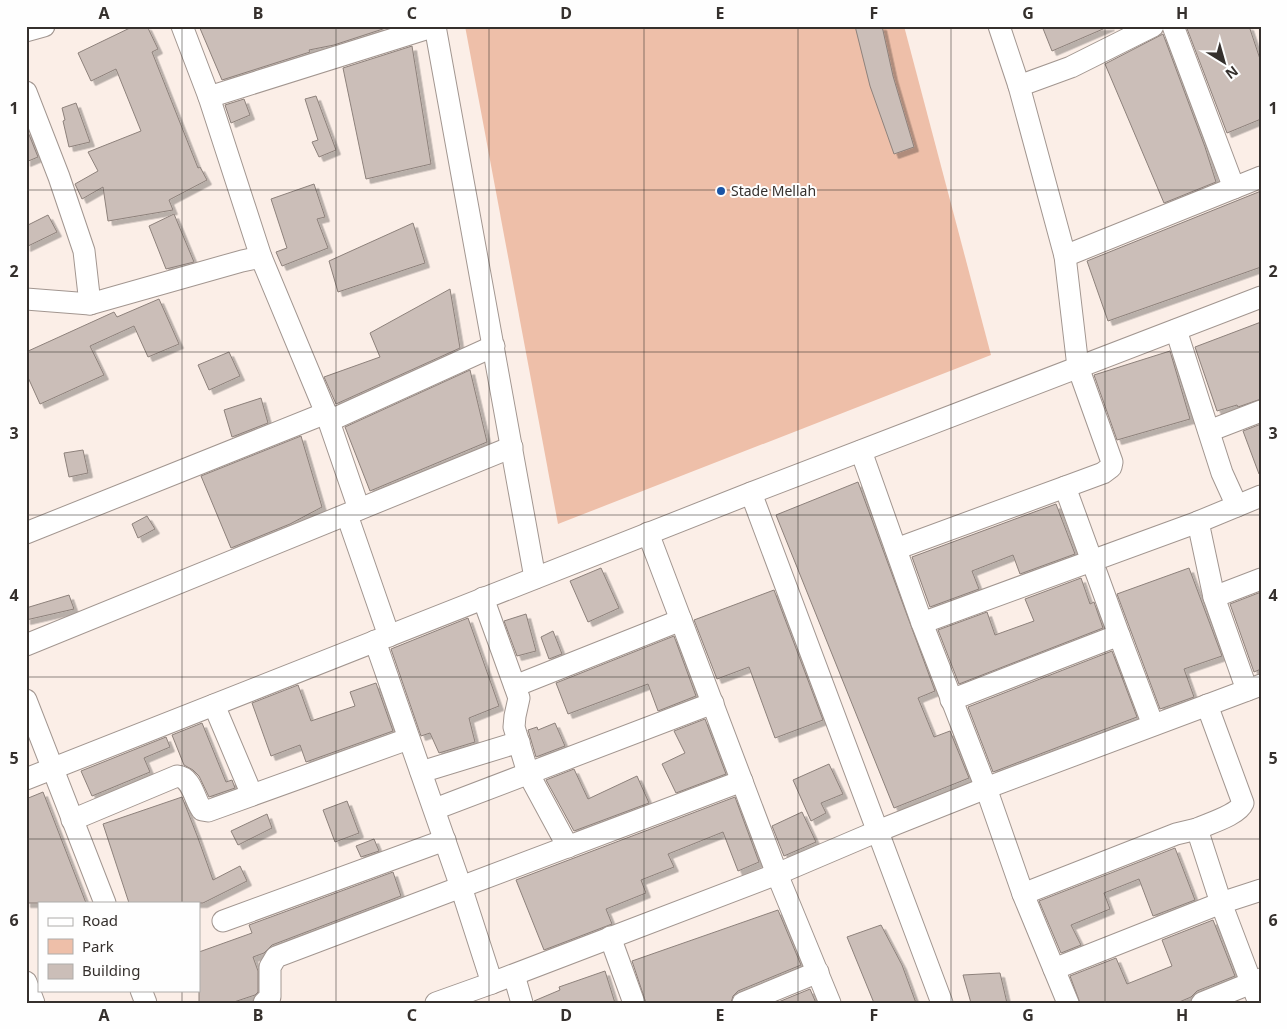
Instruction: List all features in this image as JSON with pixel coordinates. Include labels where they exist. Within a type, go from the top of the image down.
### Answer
[{"type":"street","points":[[26,31],[44,26]]},
{"type":"street","points":[[182,26],[209,98],[261,257],[327,417],[353,512],[382,639],[408,739],[435,809],[492,983]]},
{"type":"street","points":[[209,98],[435,26],[535,578]]},
{"type":"street","points":[[896,549],[1103,473],[1111,467],[1112,462],[1078,367],[1065,256],[1019,86],[999,26]]},
{"type":"street","points":[[1019,86],[1070,67],[1153,26]]},
{"type":"street","points":[[1173,26],[1234,188]]},
{"type":"street","points":[[26,92],[59,177],[84,251],[90,304]]},
{"type":"street","points":[[1065,256],[1261,177]]},
{"type":"street","points":[[26,299],[90,304],[261,257]]},
{"type":"street","points":[[26,779],[752,492],[1261,297]]},
{"type":"street","points":[[1176,330],[1222,473],[1237,506]]},
{"type":"street","points":[[26,533],[327,417],[494,346]]},
{"type":"street","points":[[1209,431],[1261,410]]},
{"type":"street","points":[[26,645],[512,447]]},
{"type":"street","points":[[861,451],[922,623],[986,788],[1024,894],[1068,1003]]},
{"type":"street","points":[[1065,487],[1153,725]]},
{"type":"street","points":[[752,492],[942,1003]]},
{"type":"street","points":[[922,623],[1198,522],[1261,496]]},
{"type":"street","points":[[436,1003],[777,874],[986,788],[1254,687],[1214,597],[1198,522]]},
{"type":"street","points":[[648,533],[777,874],[830,1003]]},
{"type":"street","points":[[1214,597],[1261,579]]},
{"type":"street","points":[[483,598],[519,698],[514,728],[528,774],[568,847]]},
{"type":"street","points":[[515,686],[681,620]]},
{"type":"street","points":[[951,700],[1119,635]]},
{"type":"street","points":[[26,700],[106,902]]},
{"type":"street","points":[[435,809],[713,703]]},
{"type":"street","points":[[214,705],[252,795]]},
{"type":"street","points":[[1024,894],[1176,834],[1197,829],[1241,808],[1243,803],[1207,705]]},
{"type":"street","points":[[72,820],[177,776],[182,776],[187,781],[202,810],[208,811],[408,739]]},
{"type":"street","points":[[421,772],[519,742]]},
{"type":"street","points":[[264,1003],[270,997],[270,967],[276,957],[742,781]]},
{"type":"street","points":[[1197,829],[1221,903],[1256,981],[1259,1003]]},
{"type":"street","points":[[223,920],[445,840]]},
{"type":"street","points":[[1054,969],[1221,903],[1261,890]]},
{"type":"street","points":[[610,937],[634,1003]]},
{"type":"street","points":[[743,1003],[818,972]]},
{"type":"street","points":[[514,975],[522,1003]]},
{"type":"street","points":[[1202,1003],[1256,981]]},
{"type":"street","points":[[26,982],[34,1003]]},
{"type":"green space","name":"Stade Mellah","points":[[465,26],[904,26],[991,355],[558,524]]},
{"type":"building","points":[[134,26],[147,26],[158,49],[152,52],[198,168],[200,167],[207,180],[169,200],[173,210],[108,221],[103,187],[82,199],[75,184],[98,171],[88,152],[141,131],[116,69],[91,81],[78,53]]},
{"type":"building","points":[[199,26],[392,26],[334,45],[309,50],[310,52],[222,80]]},
{"type":"building","points":[[855,26],[882,26],[893,76],[914,147],[894,154],[870,86]]},
{"type":"building","points":[[1042,26],[1110,26],[1052,51]]},
{"type":"building","points":[[1186,26],[1249,26],[1261,62],[1261,119],[1227,133]]},
{"type":"building","points":[[1163,34],[1216,182],[1164,203],[1105,64]]},
{"type":"building","points":[[412,46],[431,164],[366,179],[343,68]]},
{"type":"building","points":[[316,96],[336,150],[319,157],[312,142],[318,140],[305,99]]},
{"type":"building","points":[[244,99],[250,115],[231,123],[225,105]]},
{"type":"building","points":[[76,103],[90,142],[69,147],[62,108]]},
{"type":"building","points":[[26,127],[38,157],[26,162]]},
{"type":"building","points":[[314,184],[325,217],[317,219],[328,248],[282,266],[276,252],[287,248],[271,199]]},
{"type":"building","points":[[1261,191],[1261,267],[1108,321],[1087,261]]},
{"type":"building","points":[[174,214],[194,262],[166,269],[149,226]]},
{"type":"building","points":[[48,215],[57,232],[26,247],[26,226]]},
{"type":"building","points":[[413,223],[425,263],[338,292],[329,261]]},
{"type":"building","points":[[450,289],[460,348],[336,404],[324,377],[380,357],[370,333]]},
{"type":"building","points":[[159,299],[179,344],[148,357],[134,326],[90,346],[104,375],[40,404],[26,373],[26,352],[114,312],[117,317]]},
{"type":"building","points":[[1261,322],[1261,399],[1238,407],[1237,405],[1217,411],[1195,347]]},
{"type":"building","points":[[1170,351],[1190,419],[1117,440],[1094,375]]},
{"type":"building","points":[[229,352],[240,376],[209,390],[198,365]]},
{"type":"building","points":[[470,370],[487,442],[370,491],[345,427]]},
{"type":"building","points":[[261,398],[268,423],[232,437],[224,410]]},
{"type":"building","points":[[1261,424],[1261,474],[1259,474],[1243,431]]},
{"type":"building","points":[[301,436],[322,507],[290,524],[231,548],[201,476]]},
{"type":"building","points":[[83,450],[88,473],[69,477],[64,453]]},
{"type":"building","points":[[858,482],[935,691],[918,698],[934,737],[950,731],[969,778],[894,808],[776,515]]},
{"type":"building","points":[[1056,504],[1075,554],[1020,574],[1013,555],[972,571],[979,589],[930,607],[912,557]]},
{"type":"building","points":[[147,516],[155,529],[138,538],[132,524]]},
{"type":"building","points":[[601,568],[619,608],[588,622],[570,581]]},
{"type":"building","points":[[1189,568],[1222,656],[1184,669],[1194,697],[1160,709],[1117,594]]},
{"type":"building","points":[[1081,578],[1090,604],[1094,602],[1103,628],[959,684],[938,630],[987,612],[995,635],[1034,621],[1025,599]]},
{"type":"building","points":[[774,590],[823,720],[775,738],[749,667],[717,679],[694,620]]},
{"type":"building","points":[[1261,592],[1261,669],[1254,672],[1230,604]]},
{"type":"building","points":[[69,595],[74,609],[26,620],[26,608]]},
{"type":"building","points":[[526,614],[536,651],[517,656],[504,621]]},
{"type":"building","points":[[468,618],[499,706],[469,718],[475,742],[439,753],[430,733],[421,736],[391,649]]},
{"type":"building","points":[[553,631],[562,654],[549,659],[541,637]]},
{"type":"building","points":[[674,636],[696,696],[658,711],[648,684],[568,714],[556,683]]},
{"type":"building","points":[[1112,651],[1137,717],[993,772],[968,707]]},
{"type":"building","points":[[376,683],[393,731],[306,762],[300,745],[271,756],[252,703],[298,685],[311,721],[355,706],[350,692]]},
{"type":"building","points":[[705,719],[726,774],[676,793],[662,764],[685,753],[674,731]]},
{"type":"building","points":[[202,723],[226,782],[232,780],[235,788],[209,797],[199,776],[184,765],[172,735]]},
{"type":"building","points":[[555,723],[565,746],[536,757],[528,730],[537,727],[538,730]]},
{"type":"building","points":[[166,737],[170,747],[144,758],[150,772],[92,796],[81,771]]},
{"type":"building","points":[[829,764],[843,794],[821,803],[826,813],[811,821],[793,780]]},
{"type":"building","points":[[574,769],[588,799],[637,776],[649,803],[574,831],[546,780]]},
{"type":"building","points":[[43,792],[86,902],[26,903],[26,799]]},
{"type":"building","points":[[182,797],[213,880],[240,866],[247,881],[203,903],[129,902],[103,824]]},
{"type":"building","points":[[735,797],[759,862],[738,871],[723,832],[668,854],[674,867],[641,880],[646,893],[606,909],[612,924],[544,950],[516,880]]},
{"type":"building","points":[[347,801],[359,833],[335,842],[323,810]]},
{"type":"building","points":[[802,812],[816,842],[784,856],[772,826]]},
{"type":"building","points":[[267,814],[272,828],[238,845],[231,831]]},
{"type":"building","points":[[374,839],[379,851],[361,857],[356,846]]},
{"type":"building","points":[[1175,848],[1195,900],[1153,916],[1139,879],[1104,893],[1110,909],[1071,925],[1081,945],[1061,953],[1039,901]]},
{"type":"building","points":[[393,872],[401,896],[272,945],[264,953],[253,957],[258,971],[258,992],[255,995],[231,1003],[199,1003],[200,952],[252,933],[249,925]]},
{"type":"building","points":[[778,910],[801,965],[738,991],[733,996],[731,1003],[646,1003],[632,961]]},
{"type":"building","points":[[1213,920],[1235,976],[1197,991],[1191,997],[1177,1003],[1080,1003],[1070,976],[1116,958],[1127,984],[1172,966],[1162,940]]},
{"type":"building","points":[[881,925],[902,965],[916,1003],[874,1003],[847,937]]},
{"type":"building","points":[[605,971],[615,1003],[534,1003],[534,1001],[560,990],[559,987]]},
{"type":"building","points":[[1000,973],[1007,1003],[971,1003],[963,975]]},
{"type":"building","points":[[810,989],[816,1003],[776,1003]]},
{"type":"place","name":"Stade Mellah","points":[[721,191]]}]
